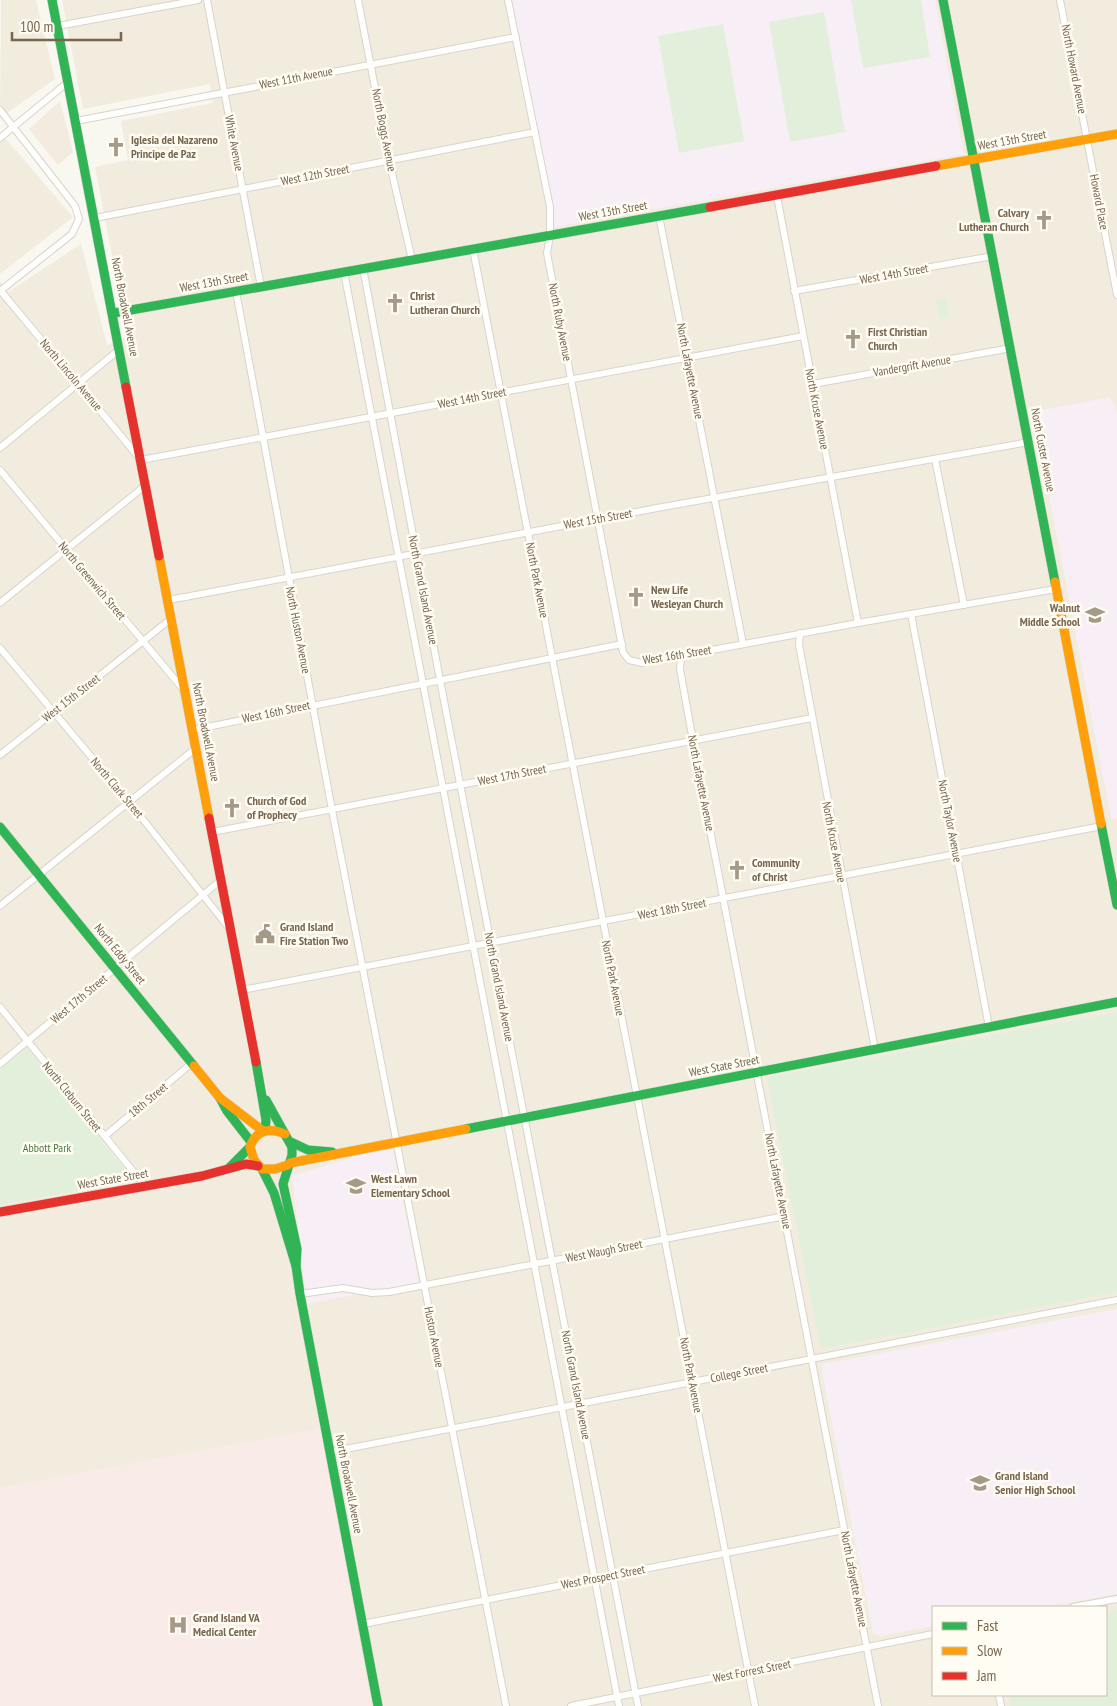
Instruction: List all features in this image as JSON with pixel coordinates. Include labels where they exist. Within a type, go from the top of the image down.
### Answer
[{"type":"main road","name":"North Broadwell Avenue","points":[[52,0],[114,313],[261,1088],[266,1118],[264,1130]]},
{"type":"main road","name":"North Custer Avenue","points":[[944,0],[1117,906]]},
{"type":"main road","name":"West 13th Street","points":[[114,313],[1117,134]]},
{"type":"main road","name":"North Eddy Street","points":[[0,827],[220,1098],[264,1130]]},
{"type":"main road","name":"West State Street","points":[[289,1164],[322,1158],[334,1153],[524,1118],[1117,1002]]},
{"type":"main road","name":"North Broadwell Avenue","points":[[261,1088],[288,1138]]},
{"type":"main road","name":"North Eddy Street","points":[[220,1098],[224,1110],[245,1130],[251,1145]]},
{"type":"main road","points":[[264,1130],[277,1130],[288,1138],[292,1155],[289,1164],[275,1169],[260,1167],[251,1145],[264,1130]]},
{"type":"main road","name":"West State Street","points":[[288,1138],[308,1150],[334,1153]]},
{"type":"main road","name":"West State Street","points":[[230,1167],[251,1145]]},
{"type":"main road","name":"West State Street","points":[[0,1212],[202,1176],[246,1164],[260,1167]]},
{"type":"main road","name":"North Broadwell Avenue","points":[[289,1164],[283,1184],[297,1248],[296,1266],[300,1294],[378,1706]]},
{"type":"main road","name":"North Broadwell Avenue","points":[[260,1167],[275,1192],[288,1251],[296,1266]]},
{"type":"street","points":[[58,26],[198,0]]},
{"type":"street","name":"White Avenue","points":[[207,0],[261,287]]},
{"type":"street","name":"North Boggs Avenue","points":[[358,0],[389,160],[412,260]]},
{"type":"street","name":"North Ruby Avenue","points":[[508,0],[550,207],[550,235],[547,253],[622,644]]},
{"type":"street","name":"North Howard Avenue","points":[[1060,0],[1087,139]]},
{"type":"street","name":"West 11th Avenue","points":[[76,121],[516,37]]},
{"type":"street","points":[[0,138],[68,82]]},
{"type":"street","points":[[0,110],[75,206],[79,219],[72,234],[0,290]]},
{"type":"street","name":"West 12th Street","points":[[95,218],[535,132]]},
{"type":"street","name":"Howard Place","points":[[1087,139],[1117,295]]},
{"type":"street","name":"North Kruse Avenue","points":[[777,196],[858,623]]},
{"type":"street","name":"North Lafayette Avenue","points":[[659,216],[743,644]]},
{"type":"street","name":"North Park Avenue","points":[[473,249],[635,1096],[755,1706]]},
{"type":"street","name":"West 14th Street","points":[[794,291],[993,256]]},
{"type":"street","name":"North Grand Island Avenue","points":[[363,268],[460,785],[638,1706]]},
{"type":"street","name":"North Grand Island Avenue","points":[[344,272],[618,1706]]},
{"type":"street","name":"North Lincoln Avenue","points":[[0,290],[141,460]]},
{"type":"street","name":"North Huston Avenue","points":[[236,291],[362,968]]},
{"type":"street","name":"West 14th Street","points":[[141,460],[803,336]]},
{"type":"street","points":[[0,448],[120,348]]},
{"type":"street","name":"Vandergrift Avenue","points":[[813,384],[1011,348]]},
{"type":"street","name":"West 15th Street","points":[[169,600],[598,519],[1029,442]]},
{"type":"street","points":[[935,459],[964,605]]},
{"type":"street","name":"North Greenwich Street","points":[[0,470],[186,692]]},
{"type":"street","points":[[0,603],[146,485]]},
{"type":"street","name":"West 16th Street","points":[[192,730],[622,644],[623,652],[629,660],[642,663],[800,633],[1056,589]]},
{"type":"street","name":"North Taylor Avenue","points":[[911,614],[989,1028]]},
{"type":"street","points":[[143,641],[172,618]]},
{"type":"street","name":"North Kruse Avenue","points":[[800,633],[799,645],[812,718],[875,1050]]},
{"type":"street","name":"West 15th Street","points":[[0,755],[143,641]]},
{"type":"street","name":"North Clark Street","points":[[0,648],[130,803],[231,930]]},
{"type":"street","name":"North Lafayette Avenue","points":[[681,656],[680,669],[693,741],[878,1706]]},
{"type":"street","name":"West 17th Street","points":[[212,832],[812,718]]},
{"type":"street","points":[[0,906],[196,748]]},
{"type":"street","name":"West 18th Street","points":[[242,990],[602,923],[1102,826]]},
{"type":"street","points":[[203,895],[221,880]]},
{"type":"street","name":"West 17th Street","points":[[0,1064],[203,895]]},
{"type":"street","name":"Huston Avenue","points":[[362,968],[506,1706]]},
{"type":"street","name":"North Cleburn Street","points":[[0,1007],[145,1186]]},
{"type":"street","name":"18th Street","points":[[105,1136],[192,1063]]},
{"type":"street","name":"West Waugh Street","points":[[300,1294],[343,1288],[381,1293],[785,1216]]},
{"type":"street","name":"College Street","points":[[330,1452],[1117,1300]]},
{"type":"street","name":"West Prospect Street","points":[[363,1624],[844,1530]]},
{"type":"street","points":[[1078,1606],[1117,1599]]},
{"type":"street","name":"West Forrest Street","points":[[571,1706],[932,1634]]},
{"type":"shaded area","points":[[1,0],[36,0],[55,79],[0,118]]},
{"type":"shaded area","points":[[62,0],[1117,0],[1117,1706],[371,1706],[320,1429],[0,1488],[0,281],[8,292],[81,244],[107,345],[128,337],[95,167],[128,160],[121,121],[213,103],[210,84],[83,109]]},
{"type":"shaded area","points":[[512,0],[935,0],[964,154],[554,227]]},
{"type":"shaded area","points":[[60,101],[73,152],[58,165],[29,129]]},
{"type":"shaded area","points":[[0,132],[73,217],[0,274]]},
{"type":"shaded area","name":"Walnut Middle School","points":[[1110,397],[1117,412],[1117,819],[1111,818],[1033,412]]},
{"type":"shaded area","points":[[392,1145],[419,1283],[307,1304],[292,1176]]},
{"type":"shaded area","name":"Grand Island Senior High School","points":[[1117,1309],[1117,1594],[1049,1606],[932,1606],[932,1626],[880,1636],[873,1633],[822,1372],[823,1364]]},
{"type":"shaded area","name":"Grand Island VA Medical Center","points":[[320,1429],[371,1706],[0,1706],[0,1488]]},
{"type":"green space","points":[[851,0],[921,0],[930,57],[863,68]]},
{"type":"green space","points":[[824,12],[845,132],[790,142],[769,22]]},
{"type":"green space","points":[[723,24],[744,141],[679,153],[658,36]]},
{"type":"green space","points":[[946,298],[950,316],[940,319],[936,300]]},
{"type":"green space","points":[[1117,1012],[1117,1292],[821,1349],[767,1080],[769,1077]]},
{"type":"green space","name":"Abbott Park","points":[[27,1048],[129,1175],[126,1181],[0,1205],[0,1070]]},
{"type":"green space","points":[[1117,1610],[1117,1706],[1010,1706],[1008,1696],[1107,1696],[1107,1612]]},
{"type":"traffic: fast","points":[[52,0],[126,387]]},
{"type":"traffic: fast","points":[[943,0],[1055,582]]},
{"type":"traffic: fast","points":[[114,313],[710,207]]},
{"type":"traffic: fast","points":[[1101,824],[1117,905]]},
{"type":"traffic: fast","points":[[0,827],[194,1066]]},
{"type":"traffic: fast","points":[[466,1129],[1117,1002]]},
{"type":"traffic: fast","points":[[256,1062],[266,1120],[265,1130]]},
{"type":"traffic: fast","points":[[220,1098],[227,1111],[251,1142]]},
{"type":"traffic: fast","points":[[266,1100],[292,1147],[292,1155],[283,1184],[297,1249],[296,1266],[300,1294],[378,1706]]},
{"type":"traffic: fast","points":[[291,1142],[308,1150],[332,1152]]},
{"type":"traffic: fast","points":[[230,1167],[250,1147]]},
{"type":"traffic: fast","points":[[262,1169],[274,1193],[296,1266]]},
{"type":"traffic: slow","points":[[936,166],[1117,134]]},
{"type":"traffic: slow","points":[[159,556],[209,818]]},
{"type":"traffic: slow","points":[[1055,582],[1101,824]]},
{"type":"traffic: slow","points":[[194,1066],[220,1098],[263,1131]]},
{"type":"traffic: slow","points":[[290,1163],[466,1129]]},
{"type":"traffic: slow","points":[[285,1134],[274,1131],[264,1132],[256,1137],[250,1147],[254,1160],[262,1169],[275,1169],[288,1165]]},
{"type":"traffic: jam","points":[[710,207],[936,166]]},
{"type":"traffic: jam","points":[[126,387],[159,556]]},
{"type":"traffic: jam","points":[[209,818],[256,1062]]},
{"type":"traffic: jam","points":[[0,1212],[202,1176],[246,1164],[258,1166]]},
{"type":"place","name":"Iglesia del Nazareno Principe de Paz","points":[[116,147]]},
{"type":"place","name":"Calvary Lutheran Church","points":[[1044,220]]},
{"type":"place","name":"Christ Lutheran Church","points":[[395,303]]},
{"type":"place","name":"First Christian Church","points":[[853,339]]},
{"type":"place","name":"New Life Wesleyan Church","points":[[636,597]]},
{"type":"place","name":"Walnut Middle School","points":[[1095,615]]},
{"type":"place","name":"Church of God of Prophecy","points":[[232,808]]},
{"type":"place","name":"Community of Christ","points":[[737,870]]},
{"type":"place","name":"Grand Island Fire Station Two","points":[[265,934]]},
{"type":"place","name":"West Lawn Elementary School","points":[[356,1186]]},
{"type":"place","name":"Grand Island Senior High School","points":[[980,1483]]},
{"type":"place","name":"Grand Island VA Medical Center","points":[[178,1625]]}]
